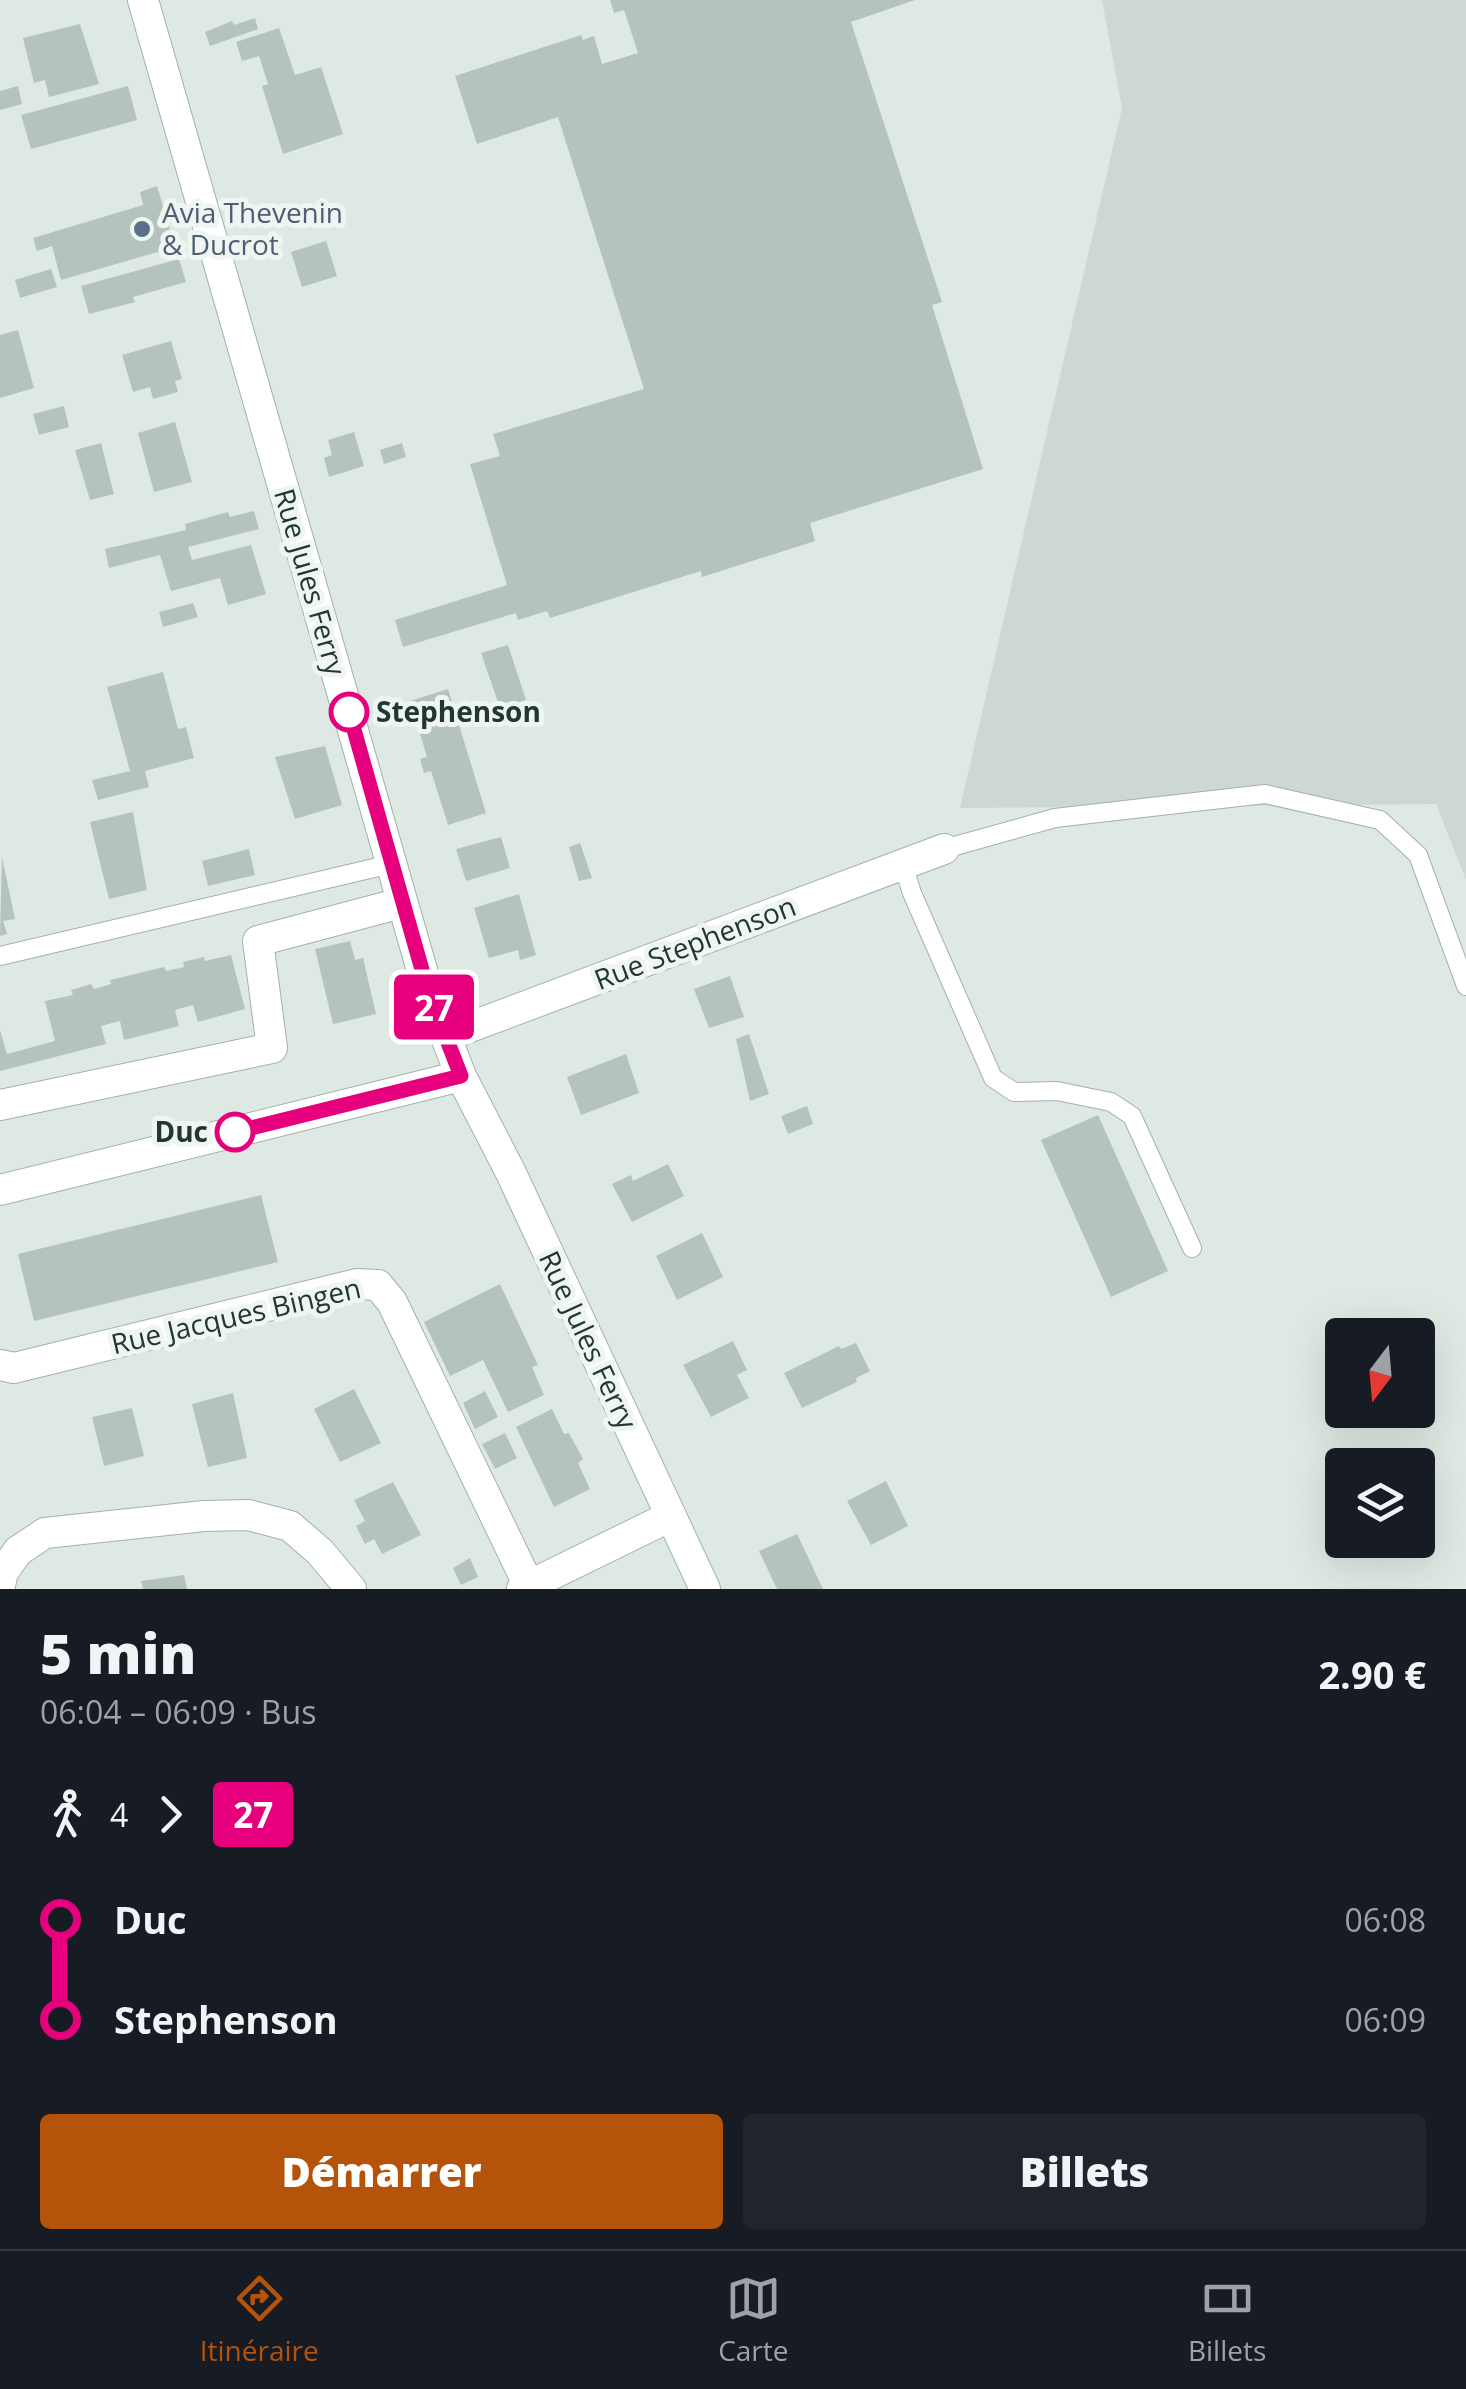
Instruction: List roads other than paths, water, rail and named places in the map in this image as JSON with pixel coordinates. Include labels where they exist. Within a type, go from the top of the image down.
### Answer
[{"type":"street","name":"Rue Jules Ferry","points":[[143,0],[428,991],[461,1076],[706,1589]]},
{"type":"street","name":"Rue Stephenson","points":[[446,1036],[944,849]]},
{"type":"street","points":[[0,1105],[272,1048],[258,942],[402,904]]},
{"type":"street","points":[[0,1190],[461,1076]]},
{"type":"street","name":"Rue Jacques Bingen","points":[[0,1364],[14,1368],[356,1284],[378,1284],[392,1302],[526,1587]]},
{"type":"street","points":[[1,1575],[18,1551],[45,1533],[248,1515],[290,1526],[320,1552],[351,1589]]},
{"type":"street","points":[[526,1587],[670,1516]]},
{"type":"lane","points":[[944,849],[1056,818],[1264,794],[1380,820],[1418,854],[1466,986]]},
{"type":"lane","points":[[0,956],[391,864]]},
{"type":"lane","points":[[904,865],[912,893],[992,1078],[1014,1092],[1057,1091],[1111,1102],[1132,1116],[1192,1248]]},
{"type":"place","name":"Avia Thevenin & Ducrot","points":[[142,229]]},
{"type":"place","name":"Stephenson","points":[[349,712]]},
{"type":"place","name":"Duc","points":[[235,1132]]}]
